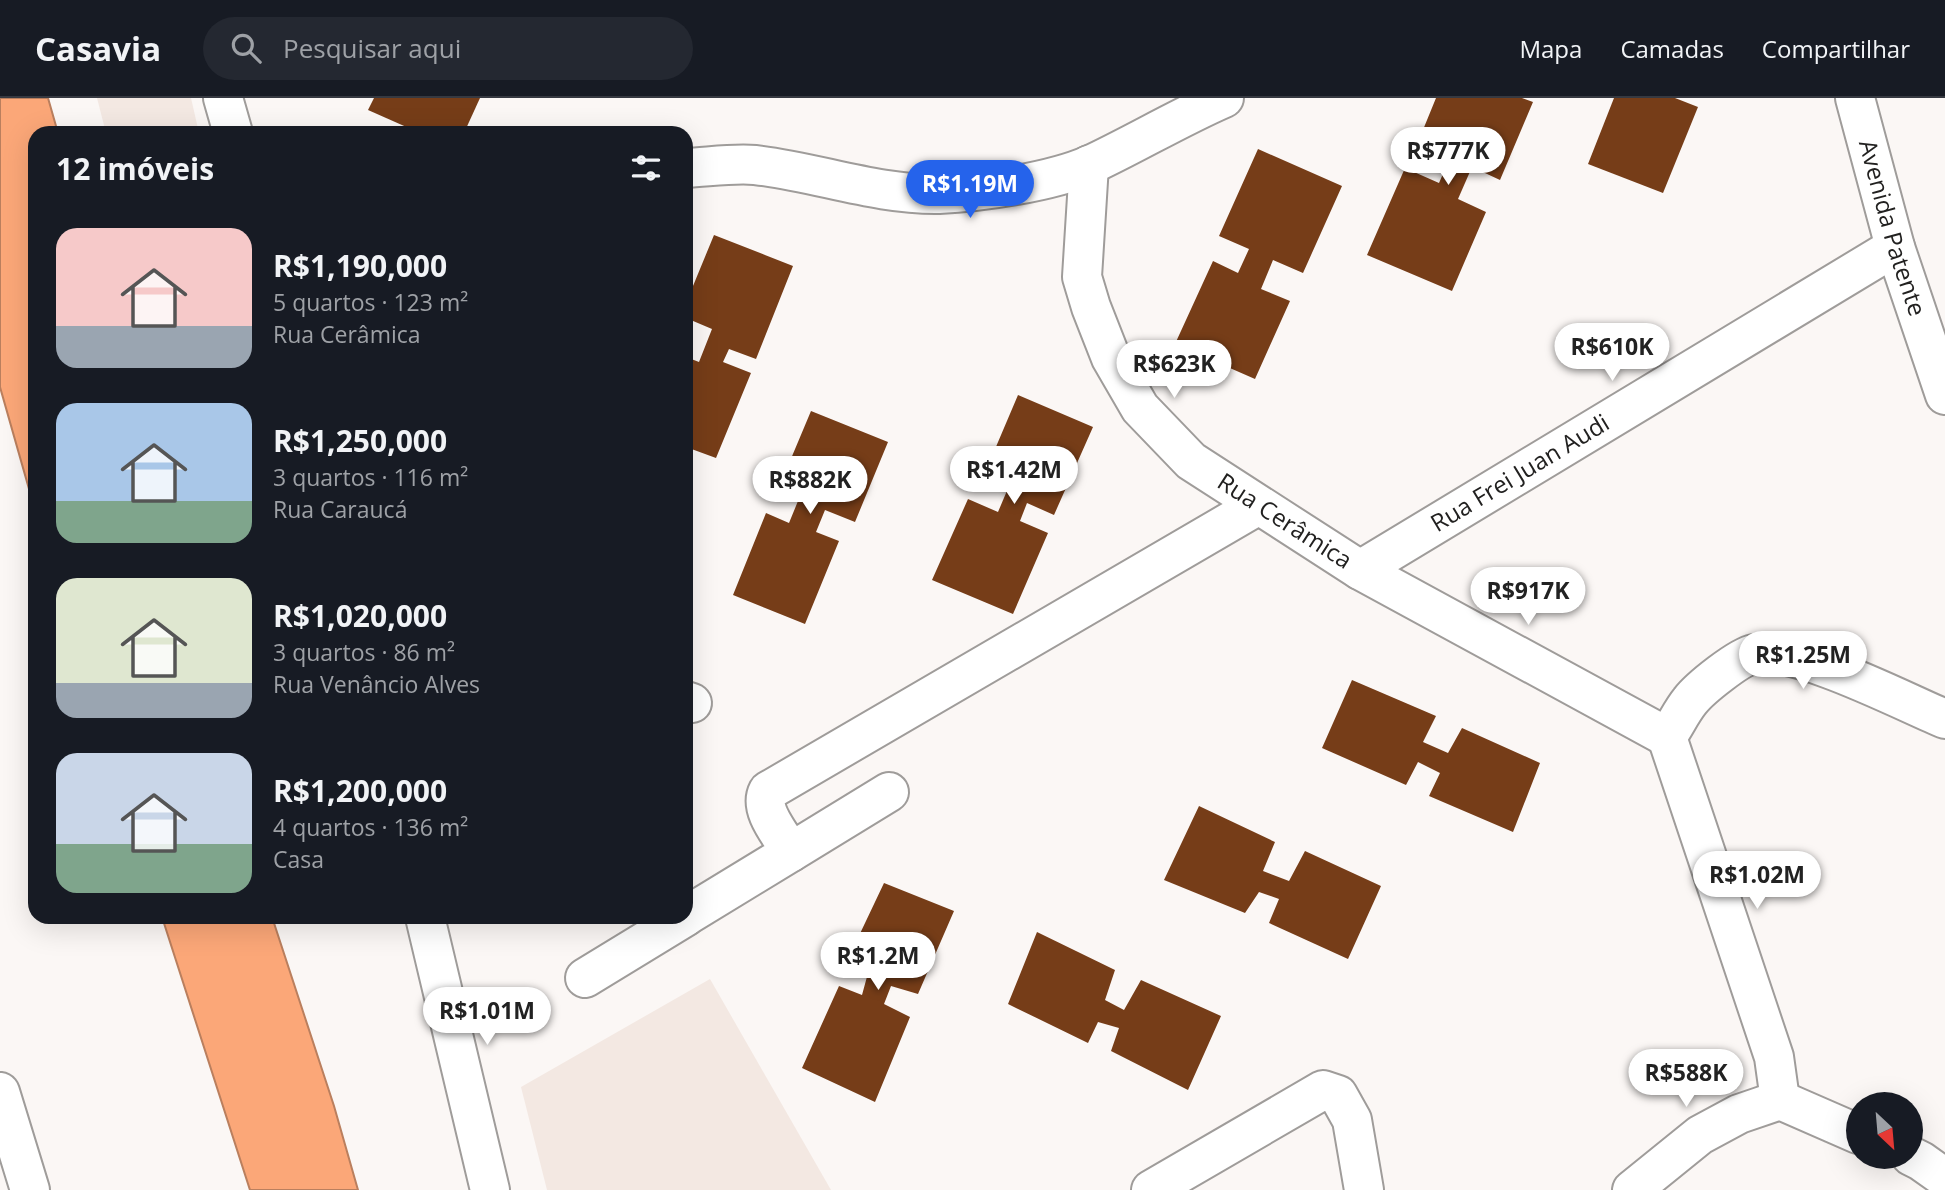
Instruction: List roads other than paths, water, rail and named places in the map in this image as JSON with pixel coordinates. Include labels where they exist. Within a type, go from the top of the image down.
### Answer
[{"type":"street","points":[[223,98],[231,126]]},
{"type":"street","points":[[693,168],[752,165],[810,174],[859,186],[939,194],[989,188],[1053,177],[1089,165],[1224,98]]},
{"type":"street","name":"Avenida Patente","points":[[1855,98],[1895,247],[1945,396]]},
{"type":"street","name":"Rua Cerâmica","points":[[1089,165],[1082,277],[1091,307],[1111,358],[1140,408],[1191,461],[1360,570],[1667,737]]},
{"type":"street","name":"Rua Frei Juan Audi","points":[[1360,570],[1895,247]]},
{"type":"street","points":[[791,852],[766,810],[765,797],[768,791],[1257,506]]},
{"type":"street","points":[[1780,1100],[1774,1057],[1667,737],[1691,700],[1735,662],[1753,654],[1776,653],[1808,661],[1945,719]]},
{"type":"street","points":[[693,913],[889,792]]},
{"type":"street","points":[[427,924],[490,1190]]},
{"type":"street","points":[[585,978],[674,924]]},
{"type":"street","points":[[1151,1190],[1323,1090],[1338,1095],[1352,1120],[1364,1190]]},
{"type":"street","points":[[0,1092],[30,1190]]},
{"type":"street","points":[[1632,1190],[1700,1135],[1739,1114],[1780,1100],[1846,1129]]},
{"type":"street","points":[[1923,1162],[1945,1178]]}]
